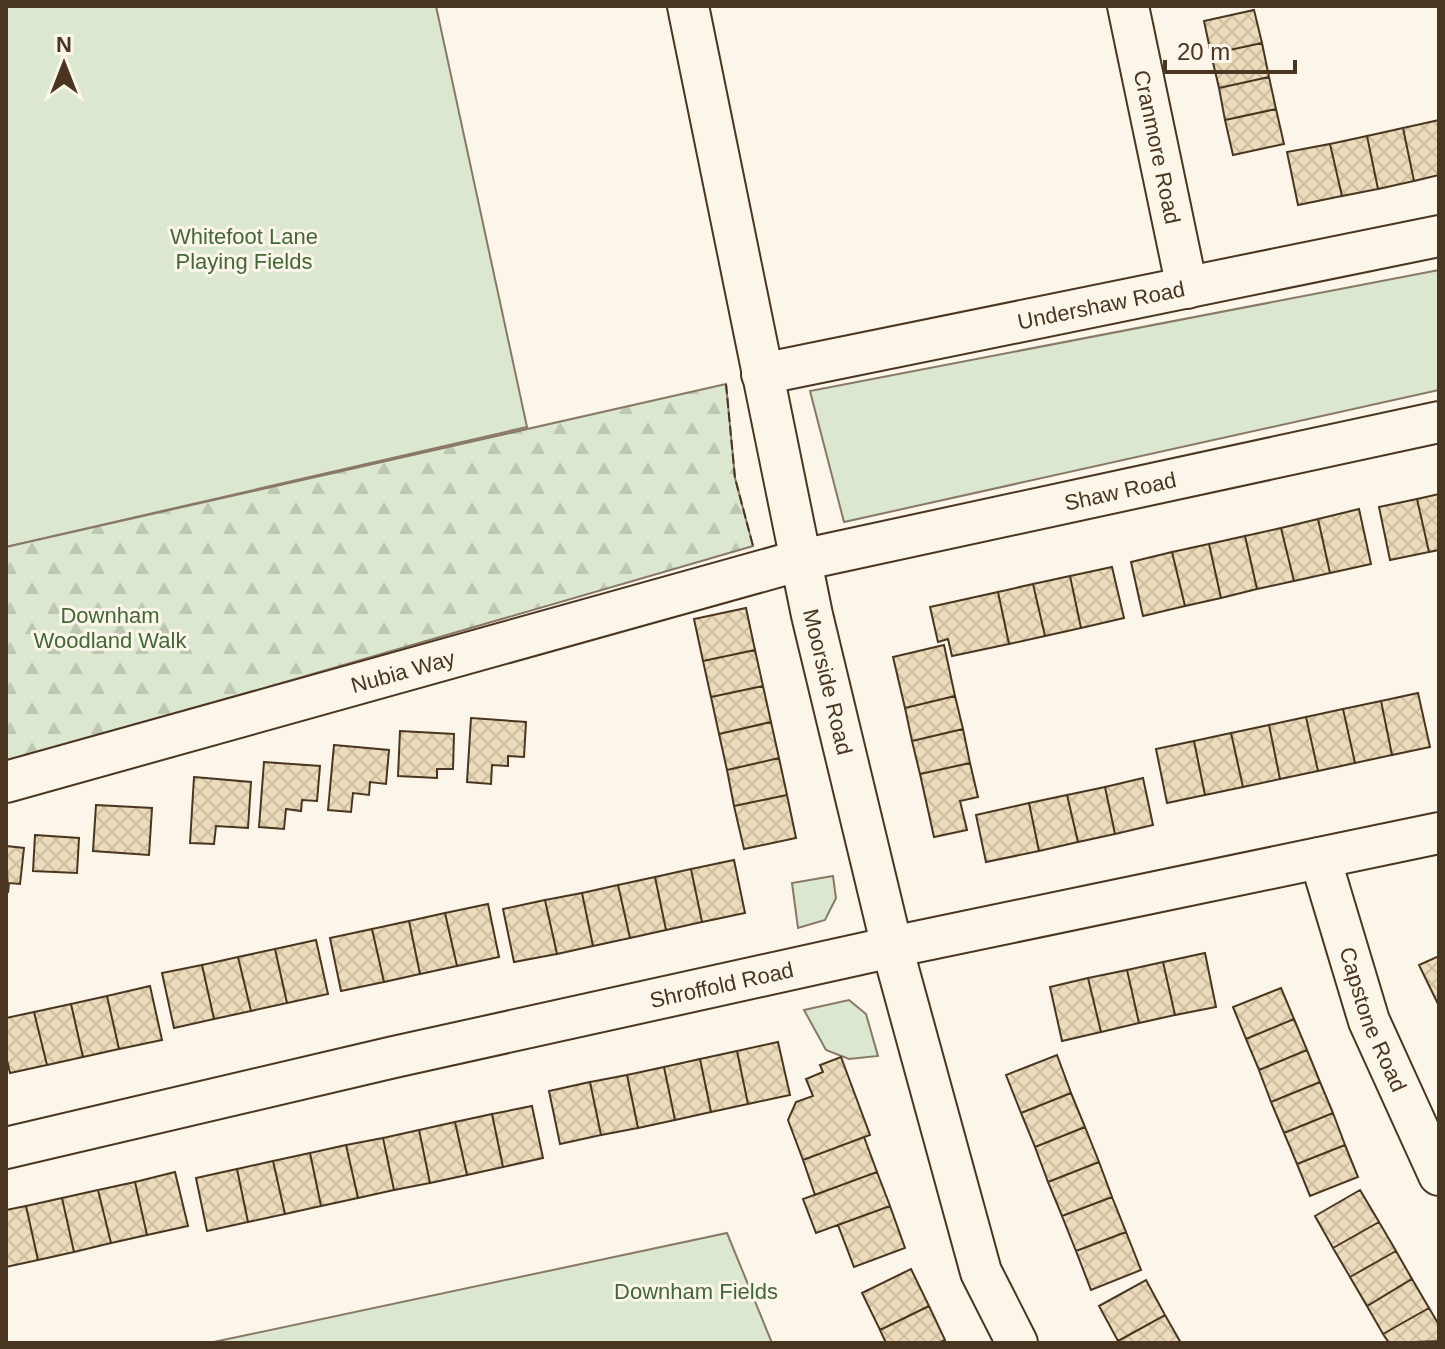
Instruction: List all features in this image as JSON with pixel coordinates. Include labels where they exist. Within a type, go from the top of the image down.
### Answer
[{"type":"street","name":"Moorside Road","points":[[688,6],[812,615],[892,947],[981,1272],[1017,1343]]},
{"type":"street","name":"Cranmore Road","points":[[1128,6],[1187,288]]},
{"type":"street","name":"Undershaw Road","points":[[762,374],[1439,236]]},
{"type":"street","name":"Shaw Road","points":[[801,560],[1439,422]]},
{"type":"street","name":"Nubia Way","points":[[6,782],[801,560]]},
{"type":"street","name":"Shroffold Road","points":[[6,1148],[394,1057],[892,947],[1439,833]]},
{"type":"street","name":"Capstone Road","points":[[1320,858],[1369,1021],[1439,1175]]},
{"type":"green space","name":"Whitefoot Lane Playing Fields","points":[[6,6],[436,6],[527,427],[6,547]]},
{"type":"green space","points":[[1439,270],[1439,390],[844,522],[810,391]]},
{"type":"green space","name":"Downham Woodland Walk","points":[[726,384],[735,478],[753,546],[6,763],[6,547]]},
{"type":"green space","points":[[833,876],[836,898],[825,920],[798,928],[792,883]]},
{"type":"green space","points":[[849,1000],[866,1014],[878,1056],[849,1059],[826,1050],[804,1010]]},
{"type":"green space","name":"Downham Fields","points":[[727,1233],[772,1343],[209,1343]]},
{"type":"building","points":[[1254,10],[1262,43],[1211,54],[1204,21]]},
{"type":"building","points":[[1262,43],[1269,77],[1219,88],[1211,54]]},
{"type":"building","points":[[1269,77],[1276,109],[1225,120],[1219,88]]},
{"type":"building","points":[[1276,109],[1284,144],[1233,155],[1225,120]]},
{"type":"building","points":[[1439,120],[1439,175],[1414,181],[1403,128]]},
{"type":"building","points":[[1403,128],[1414,181],[1378,189],[1367,136]]},
{"type":"building","points":[[1367,136],[1378,189],[1342,196],[1330,144]]},
{"type":"building","points":[[1330,144],[1342,196],[1298,205],[1287,152]]},
{"type":"building","points":[[1439,494],[1439,550],[1429,552],[1417,499]]},
{"type":"building","points":[[1417,499],[1429,552],[1390,560],[1379,507]]},
{"type":"building","points":[[1359,509],[1371,564],[1330,573],[1318,519]]},
{"type":"building","points":[[1318,519],[1330,573],[1294,581],[1281,528]]},
{"type":"building","points":[[1281,528],[1294,581],[1257,589],[1245,536]]},
{"type":"building","points":[[1245,536],[1257,589],[1221,598],[1209,544]]},
{"type":"building","points":[[1209,544],[1221,598],[1185,606],[1172,552]]},
{"type":"building","points":[[1172,552],[1185,606],[1143,616],[1131,562]]},
{"type":"building","points":[[1112,567],[1124,618],[1081,628],[1070,576]]},
{"type":"building","points":[[1070,576],[1081,628],[1045,636],[1033,584]]},
{"type":"building","points":[[1033,584],[1045,636],[1009,644],[998,592]]},
{"type":"building","points":[[998,592],[1009,644],[952,656],[948,639],[938,642],[930,607]]},
{"type":"building","points":[[746,608],[755,650],[703,661],[694,619]]},
{"type":"building","points":[[944,645],[955,696],[905,708],[893,657]]},
{"type":"building","points":[[755,650],[763,686],[711,697],[703,661]]},
{"type":"building","points":[[763,686],[771,722],[719,734],[711,697]]},
{"type":"building","points":[[1418,693],[1430,747],[1392,755],[1381,701]]},
{"type":"building","points":[[955,696],[963,729],[912,741],[905,708]]},
{"type":"building","points":[[1381,701],[1392,755],[1355,763],[1343,709]]},
{"type":"building","points":[[1343,709],[1355,763],[1318,771],[1306,717]]},
{"type":"building","points":[[1306,717],[1318,771],[1280,779],[1269,725]]},
{"type":"building","points":[[471,718],[526,722],[524,757],[508,756],[508,766],[492,765],[491,784],[467,782]]},
{"type":"building","points":[[771,722],[779,758],[727,770],[719,734]]},
{"type":"building","points":[[1269,725],[1280,779],[1243,787],[1231,733]]},
{"type":"building","points":[[963,729],[970,763],[920,774],[912,741]]},
{"type":"building","points":[[400,731],[454,734],[453,769],[437,769],[437,778],[398,776]]},
{"type":"building","points":[[1231,733],[1243,787],[1205,795],[1194,741]]},
{"type":"building","points":[[1194,741],[1205,795],[1167,803],[1156,749]]},
{"type":"building","points":[[334,745],[389,750],[386,784],[370,782],[369,795],[353,793],[351,812],[328,810]]},
{"type":"building","points":[[779,758],[787,795],[734,806],[727,770]]},
{"type":"building","points":[[264,762],[320,766],[317,801],[302,800],[301,811],[286,809],[284,829],[259,827]]},
{"type":"building","points":[[970,763],[978,797],[960,801],[967,830],[934,837],[920,774]]},
{"type":"building","points":[[194,777],[251,782],[248,828],[216,826],[214,844],[190,843]]},
{"type":"building","points":[[1143,778],[1153,825],[1115,834],[1105,787]]},
{"type":"building","points":[[1105,787],[1115,834],[1078,842],[1067,795]]},
{"type":"building","points":[[787,795],[796,838],[744,849],[734,806]]},
{"type":"building","points":[[1067,795],[1078,842],[1039,851],[1029,803]]},
{"type":"building","points":[[1029,803],[1039,851],[986,862],[976,815]]},
{"type":"building","points":[[96,805],[152,808],[149,855],[93,851]]},
{"type":"building","points":[[35,835],[79,838],[77,873],[33,871]]},
{"type":"building","points":[[6,846],[24,848],[20,884],[9,883],[8,893]]},
{"type":"building","points":[[734,860],[745,913],[702,922],[691,869]]},
{"type":"building","points":[[691,869],[702,922],[666,930],[655,877]]},
{"type":"building","points":[[655,877],[666,930],[630,938],[618,885]]},
{"type":"building","points":[[618,885],[630,938],[593,946],[582,893]]},
{"type":"building","points":[[582,893],[593,946],[557,954],[545,900]]},
{"type":"building","points":[[545,900],[557,954],[514,962],[503,909]]},
{"type":"building","points":[[488,904],[499,957],[457,966],[445,913]]},
{"type":"building","points":[[445,913],[457,966],[420,974],[409,921]]},
{"type":"building","points":[[409,921],[420,974],[384,982],[372,929]]},
{"type":"building","points":[[372,929],[384,982],[341,991],[330,938]]},
{"type":"building","points":[[316,940],[328,994],[287,1003],[275,949]]},
{"type":"building","points":[[275,949],[287,1003],[251,1011],[238,957]]},
{"type":"building","points":[[1205,953],[1216,1007],[1175,1015],[1163,962]]},
{"type":"building","points":[[1439,956],[1439,1006],[1419,965]]},
{"type":"building","points":[[238,957],[251,1011],[214,1019],[202,965]]},
{"type":"building","points":[[1163,962],[1175,1015],[1139,1023],[1127,970]]},
{"type":"building","points":[[202,965],[214,1019],[174,1028],[162,973]]},
{"type":"building","points":[[1127,970],[1139,1023],[1101,1032],[1088,978]]},
{"type":"building","points":[[1088,978],[1101,1032],[1062,1041],[1050,987]]},
{"type":"building","points":[[150,986],[162,1040],[119,1049],[107,996]]},
{"type":"building","points":[[1281,988],[1294,1019],[1246,1039],[1233,1007]]},
{"type":"building","points":[[107,996],[119,1049],[83,1057],[71,1004]]},
{"type":"building","points":[[71,1004],[83,1057],[47,1065],[34,1012]]},
{"type":"building","points":[[34,1012],[47,1065],[10,1073],[6,1056],[6,1018]]},
{"type":"building","points":[[1294,1019],[1307,1050],[1259,1070],[1246,1039]]},
{"type":"building","points":[[778,1042],[790,1095],[748,1104],[737,1051]]},
{"type":"building","points":[[1307,1050],[1320,1082],[1271,1102],[1259,1070]]},
{"type":"building","points":[[737,1051],[748,1104],[711,1112],[700,1059]]},
{"type":"building","points":[[1057,1055],[1071,1093],[1021,1113],[1006,1075]]},
{"type":"building","points":[[841,1057],[870,1135],[803,1160],[788,1120],[796,1102],[813,1096],[806,1079],[823,1072],[820,1065]]},
{"type":"building","points":[[700,1059],[711,1112],[675,1120],[664,1067]]},
{"type":"building","points":[[664,1067],[675,1120],[638,1128],[627,1075]]},
{"type":"building","points":[[627,1075],[638,1128],[601,1135],[590,1082]]},
{"type":"building","points":[[590,1082],[601,1135],[560,1144],[549,1091]]},
{"type":"building","points":[[1320,1082],[1333,1113],[1284,1133],[1271,1102]]},
{"type":"building","points":[[1071,1093],[1085,1127],[1035,1147],[1021,1113]]},
{"type":"building","points":[[532,1106],[543,1158],[503,1167],[492,1114]]},
{"type":"building","points":[[1333,1113],[1345,1145],[1297,1164],[1284,1133]]},
{"type":"building","points":[[492,1114],[503,1167],[467,1175],[455,1122]]},
{"type":"building","points":[[455,1122],[467,1175],[430,1183],[419,1130]]},
{"type":"building","points":[[1085,1127],[1099,1162],[1048,1182],[1035,1147]]},
{"type":"building","points":[[419,1130],[430,1183],[394,1190],[383,1138]]},
{"type":"building","points":[[864,1137],[877,1172],[815,1195],[803,1160]]},
{"type":"building","points":[[383,1138],[394,1190],[358,1198],[346,1145]]},
{"type":"building","points":[[346,1145],[358,1198],[321,1206],[310,1153]]},
{"type":"building","points":[[1345,1145],[1358,1177],[1310,1196],[1297,1164]]},
{"type":"building","points":[[310,1153],[321,1206],[285,1214],[273,1161]]},
{"type":"building","points":[[273,1161],[285,1214],[248,1222],[237,1169]]},
{"type":"building","points":[[1099,1162],[1112,1197],[1062,1216],[1048,1182]]},
{"type":"building","points":[[237,1169],[248,1222],[207,1231],[196,1178]]},
{"type":"building","points":[[175,1172],[188,1226],[147,1235],[135,1182]]},
{"type":"building","points":[[877,1172],[890,1206],[816,1233],[803,1199]]},
{"type":"building","points":[[135,1182],[147,1235],[111,1243],[98,1190]]},
{"type":"building","points":[[98,1190],[111,1243],[74,1252],[62,1198]]},
{"type":"building","points":[[1360,1190],[1379,1222],[1333,1248],[1315,1216]]},
{"type":"building","points":[[1112,1197],[1126,1232],[1076,1251],[1062,1216]]},
{"type":"building","points":[[62,1198],[74,1252],[38,1260],[26,1206]]},
{"type":"building","points":[[26,1206],[38,1260],[6,1267],[6,1210]]},
{"type":"building","points":[[890,1206],[905,1248],[854,1267],[838,1225]]},
{"type":"building","points":[[1379,1222],[1396,1251],[1350,1277],[1333,1248]]},
{"type":"building","points":[[1126,1232],[1141,1270],[1091,1290],[1076,1251]]},
{"type":"building","points":[[1396,1251],[1412,1279],[1367,1306],[1350,1277]]},
{"type":"building","points":[[911,1269],[929,1306],[880,1330],[862,1293]]},
{"type":"building","points":[[1412,1279],[1429,1308],[1383,1334],[1367,1306]]},
{"type":"building","points":[[1146,1280],[1165,1315],[1118,1341],[1099,1306]]},
{"type":"building","points":[[929,1306],[945,1340],[939,1343],[886,1343],[880,1330]]},
{"type":"building","points":[[1429,1308],[1439,1325],[1439,1341],[1389,1343],[1383,1334]]},
{"type":"building","points":[[1165,1315],[1181,1343],[1119,1343],[1118,1341]]},
{"type":"fence","points":[[726,384],[735,478],[753,546]]}]
